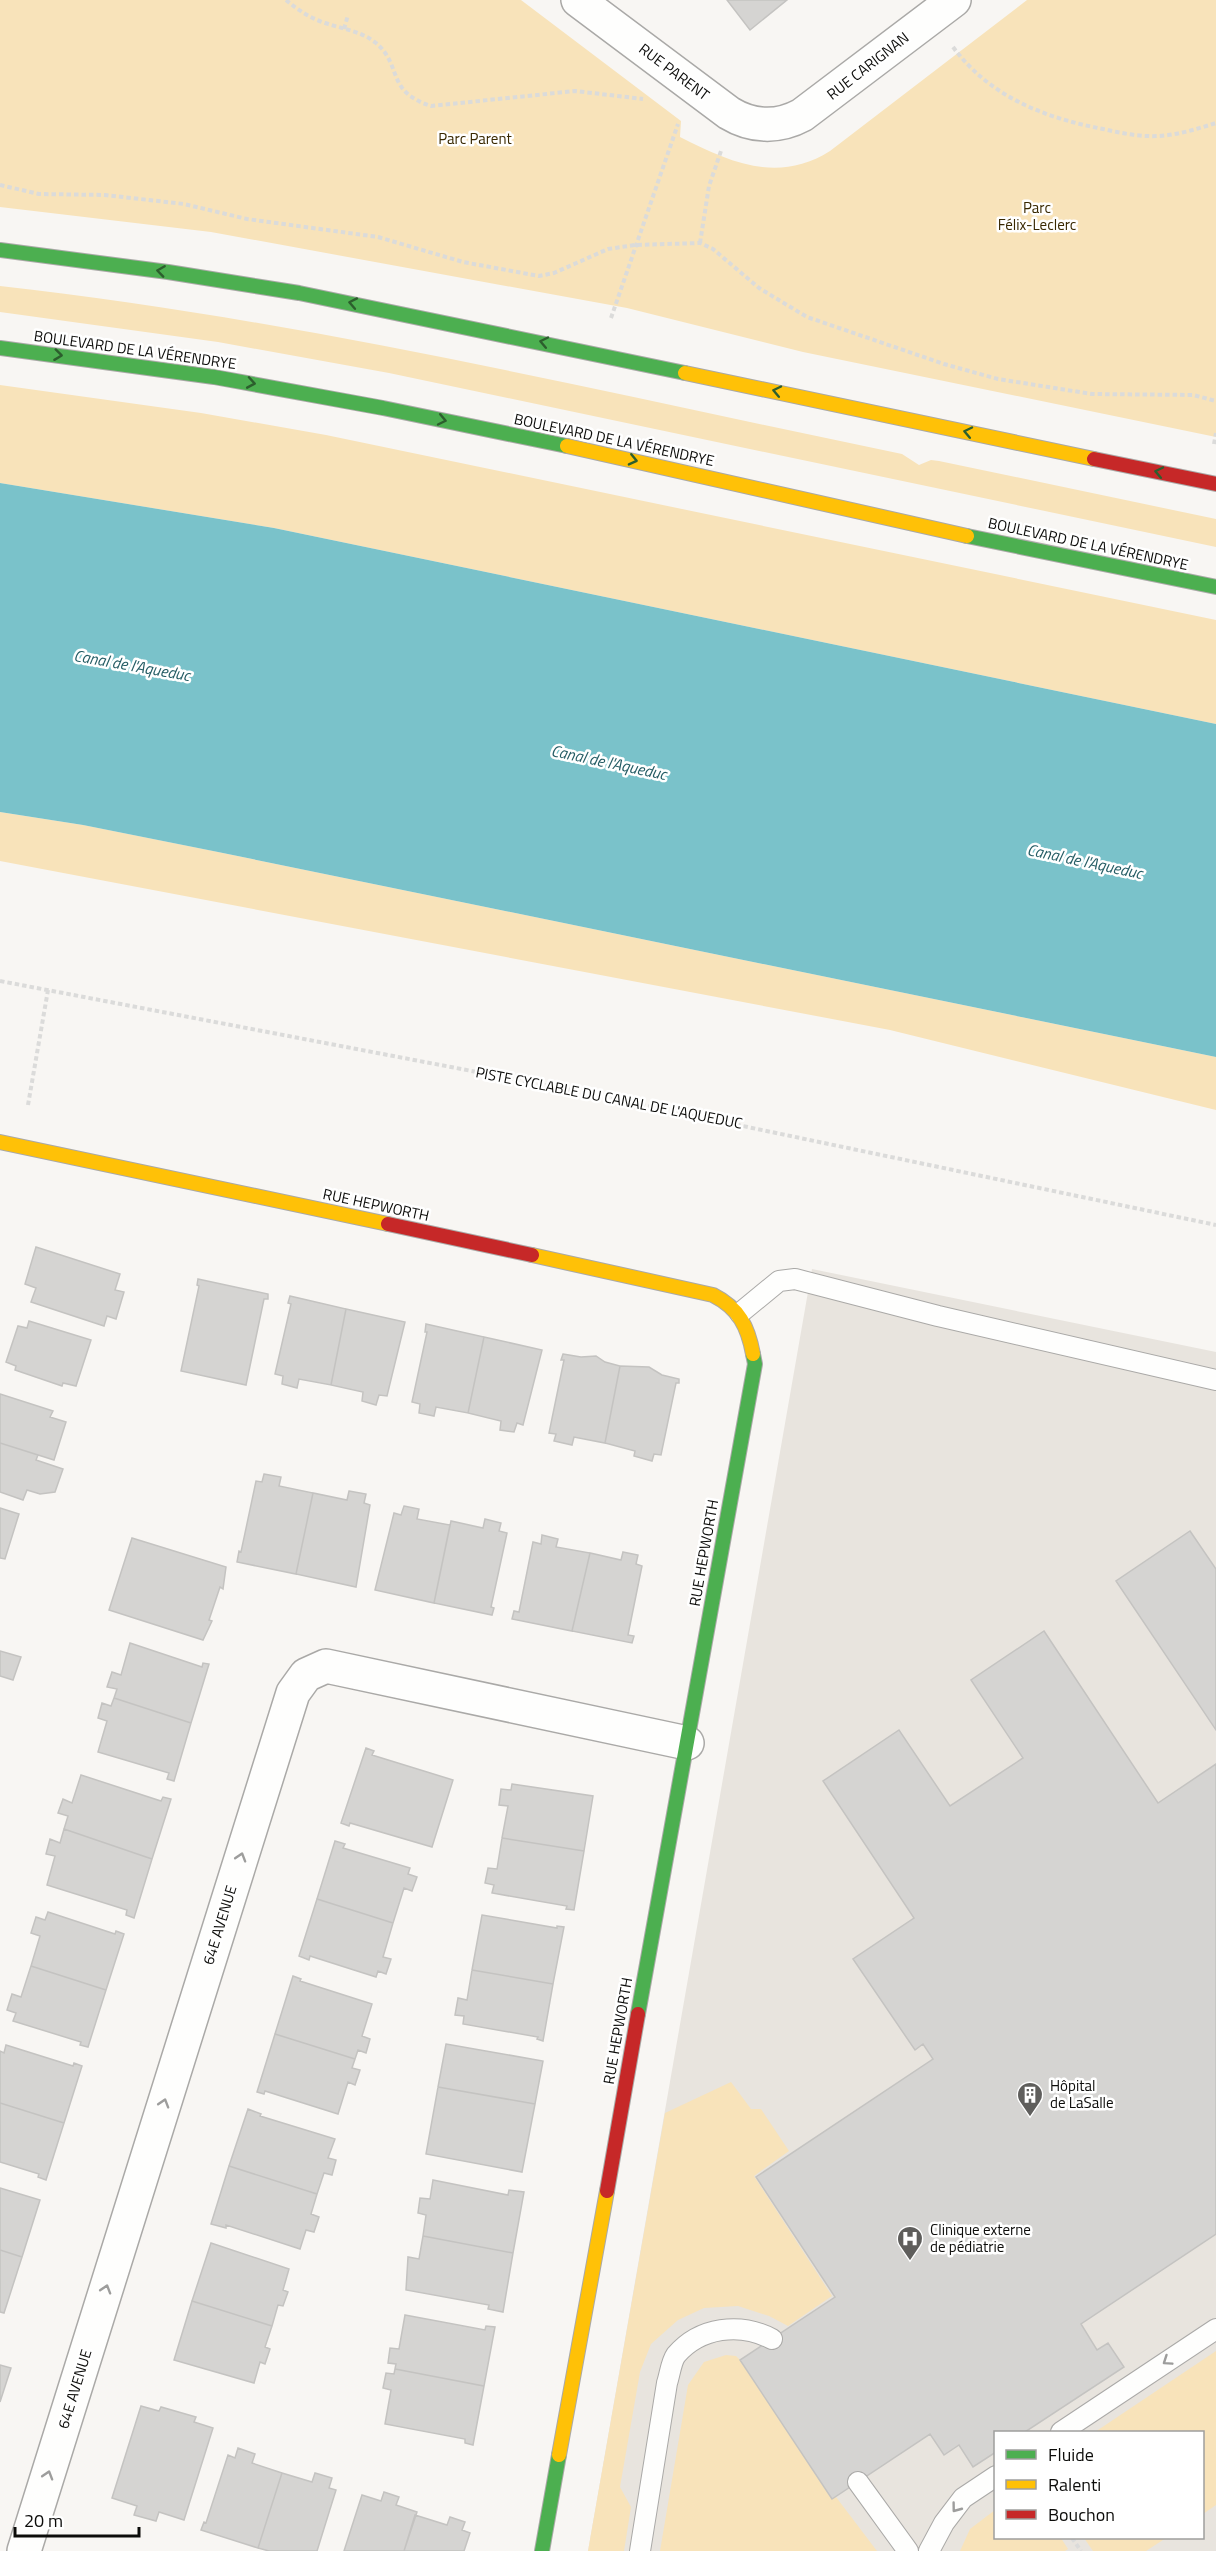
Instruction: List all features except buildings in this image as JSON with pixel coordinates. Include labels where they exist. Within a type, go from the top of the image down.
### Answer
[{"type":"main road","points":[[0,250],[168,272],[299,293],[1216,484]]},
{"type":"main road","name":"BOULEVARD DE LA VÉRENDRYE","points":[[0,348],[214,377],[360,403],[613,456],[1002,544],[1216,587]]},
{"type":"main road","name":"RUE HEPWORTH","points":[[0,1142],[699,1290],[721,1297],[740,1313],[750,1334],[755,1364],[543,2551]]},
{"type":"street","name":"RUE PARENT","points":[[578,0],[729,113],[749,122],[777,124]]},
{"type":"street","name":"RUE CARIGNAN","points":[[777,124],[791,121],[821,102],[954,0]]},
{"type":"street","name":"64E AVENUE","points":[[24,2551],[292,1693],[306,1675],[326,1666],[687,1743]]},
{"type":"lane","points":[[740,1313],[779,1281],[795,1279],[938,1316],[1216,1380]]},
{"type":"lane","points":[[640,2551],[667,2383],[674,2357],[691,2342],[723,2329],[760,2333],[772,2339]]},
{"type":"lane","points":[[1064,2431],[1216,2329]]},
{"type":"lane","points":[[929,2551],[944,2523],[963,2498],[994,2477]]},
{"type":"lane","points":[[858,2482],[908,2551]]},
{"type":"path","points":[[285,0],[311,18],[344,28],[376,43],[382,49],[401,90],[410,97],[431,106],[575,92],[638,97],[646,100]]},
{"type":"path","points":[[344,28],[348,15]]},
{"type":"path","points":[[955,50],[1007,96],[1028,108],[1076,124],[1156,136],[1216,123]]},
{"type":"path","points":[[610,318],[679,125],[671,118]]},
{"type":"path","points":[[700,243],[709,186],[720,153]]},
{"type":"path","points":[[0,184],[39,194],[105,195],[184,204],[258,221],[378,237],[463,262],[522,274],[554,273],[608,249],[635,245],[700,243],[713,249],[759,288],[807,317],[944,363],[998,379],[1092,394],[1193,394],[1216,401]]},
{"type":"path","points":[[1214,444],[1216,433]]},
{"type":"path","name":"PISTE CYCLABLE DU CANAL DE L'AQUEDUC","points":[[0,981],[561,1088],[1216,1225]]},
{"type":"path","points":[[28,1105],[48,990]]},
{"type":"path","points":[[1073,2551],[1080,2549]]},
{"type":"shaded area","points":[[812,1269],[1216,1352],[1216,2551],[588,2551]]},
{"type":"green space","points":[[0,0],[521,0],[681,121],[680,137],[735,161],[773,168],[811,161],[830,151],[1027,0],[1216,0],[1216,437],[803,352],[627,308],[211,232],[0,207]]},
{"type":"green space","points":[[0,286],[114,300],[340,338],[902,454],[919,465],[931,460],[939,461],[1216,519],[1216,547],[389,373],[218,342],[0,312]]},
{"type":"green space","points":[[0,385],[201,413],[326,435],[1216,620],[1216,724],[274,528],[0,483]]},
{"type":"green space","points":[[0,812],[83,825],[218,852],[1216,1057],[1216,1110],[890,1030],[0,861]]},
{"type":"green space","points":[[731,2082],[751,2109],[761,2109],[789,2151],[754,2176],[832,2296],[788,2326],[769,2316],[738,2306],[704,2308],[678,2320],[651,2344],[640,2372],[620,2487],[631,2507],[624,2551],[588,2551],[665,2113]]},
{"type":"green space","points":[[1216,2351],[1216,2505],[1204,2513],[1204,2431],[1096,2431]]},
{"type":"green space","points":[[726,2355],[736,2356],[740,2360],[832,2499],[836,2497],[877,2551],[660,2551],[688,2385],[704,2362]]},
{"type":"green space","points":[[994,2511],[994,2539],[1062,2539],[1068,2549],[1065,2551],[960,2551],[970,2529]]},
{"type":"green space","points":[[1085,2539],[1164,2539],[1146,2551],[1093,2551]]},
{"type":"water","name":"Canal de l'Aqueduc","points":[[0,483],[274,528],[1216,724],[1216,1057],[218,852],[83,825],[0,812]]},
{"type":"traffic: fast","points":[[0,250],[168,272],[299,293],[685,373]]},
{"type":"traffic: fast","points":[[0,348],[214,377],[383,408],[567,446]]},
{"type":"traffic: fast","points":[[967,536],[1216,587]]},
{"type":"traffic: fast","points":[[638,2014],[755,1364],[753,1354]]},
{"type":"traffic: fast","points":[[542,2551],[559,2455]]},
{"type":"traffic: slow","points":[[685,373],[1094,459]]},
{"type":"traffic: slow","points":[[567,446],[967,536]]},
{"type":"traffic: slow","points":[[0,1142],[388,1224]]},
{"type":"traffic: slow","points":[[532,1255],[713,1295],[730,1306],[741,1319],[753,1354]]},
{"type":"traffic: slow","points":[[559,2455],[607,2191]]},
{"type":"traffic: jam","points":[[1094,459],[1216,484]]},
{"type":"traffic: jam","points":[[388,1224],[532,1255]]},
{"type":"traffic: jam","points":[[607,2191],[638,2014]]},
{"type":"place","name":"Hôpital de LaSalle","points":[[1030,2118]]},
{"type":"place","name":"Clinique externe de pédiatrie","points":[[910,2262]]},
{"type":"park label","name":"Parc Parent","points":[[475,139]]},
{"type":"park label","name":"Parc Félix-Leclerc","points":[[1037,216]]}]
